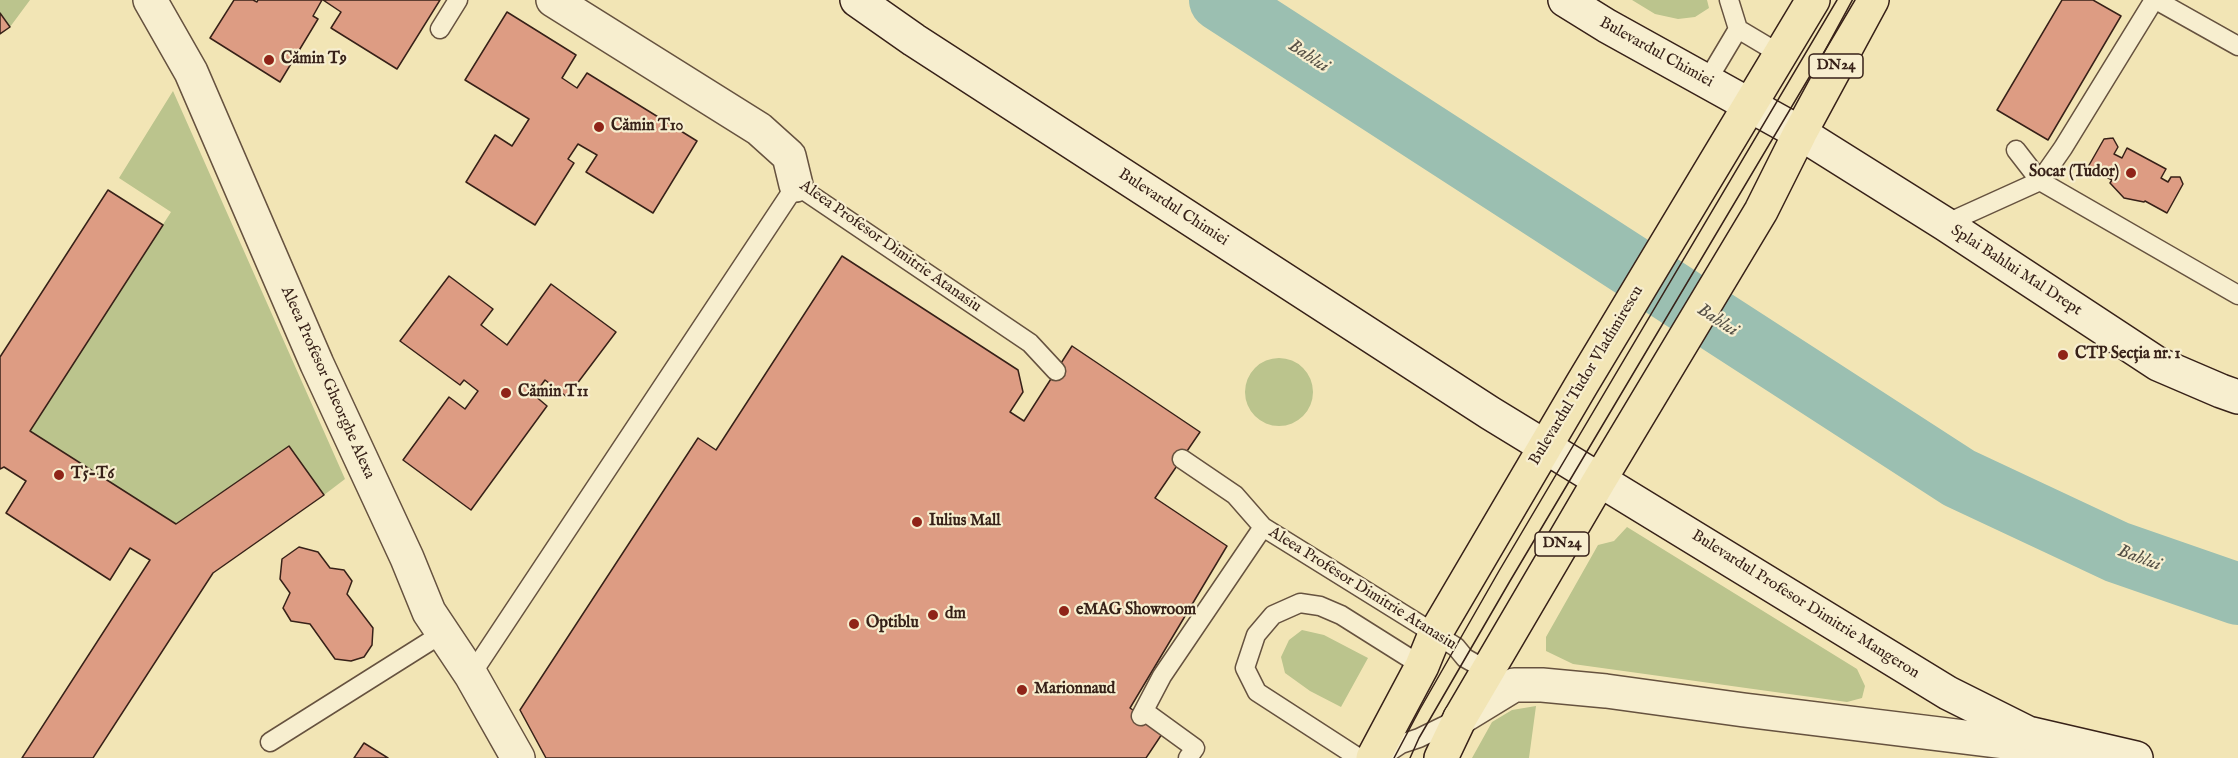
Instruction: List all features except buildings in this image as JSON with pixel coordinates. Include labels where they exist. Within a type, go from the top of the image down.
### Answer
[{"type":"main road","name":"Aleea Profesor Gheorghe Alexa","points":[[150,0],[191,72],[317,364],[407,558],[429,612],[471,675],[518,758]]},
{"type":"main road","name":"Aleea Profesor Dimitrie Atanasiu","points":[[553,0],[759,129],[789,156],[796,185]]},
{"type":"main road","name":"Bulevardul Chimiei","points":[[857,0],[914,40],[1490,413]]},
{"type":"main road","name":"Bulevardul Chimiei","points":[[1565,0],[1607,26],[1800,133]]},
{"type":"main road","name":"Bulevardul Tudor Vladimirescu","points":[[1373,758],[1422,666],[1435,634],[1545,445],[1813,0]]},
{"type":"main road","name":"DN24","points":[[1441,758],[1460,718],[1761,211],[1872,0]]},
{"type":"main road","name":"Splai Bahlui Mal Drept","points":[[1800,133],[1945,224],[2158,364],[2221,392],[2238,397]]},
{"type":"main road","name":"Bulevardul Profesor Dimitrie Mangeron","points":[[1490,413],[1948,693],[2028,733],[2130,757]]},
{"type":"main road","points":[[1460,718],[1514,686],[1542,685],[1606,691],[2130,757]]},
{"type":"lane","points":[[440,29],[458,0]]},
{"type":"lane","points":[[1729,0],[1738,29],[1780,54]]},
{"type":"lane","points":[[1945,224],[2040,181],[2155,0],[2238,46]]},
{"type":"lane","points":[[1707,81],[1738,29]]},
{"type":"lane","points":[[2016,150],[2040,181],[2238,296]]},
{"type":"lane","points":[[471,675],[796,185]]},
{"type":"lane","name":"Aleea Profesor Dimitrie Atanasiu","points":[[796,185],[1030,343],[1056,371]]},
{"type":"lane","name":"Aleea Profesor Dimitrie Atanasiu","points":[[1182,459],[1235,495],[1263,527],[1456,647],[1466,658],[1488,671]]},
{"type":"lane","points":[[1188,758],[1195,747],[1143,713],[1162,676],[1263,527]]},
{"type":"lane","points":[[1359,758],[1257,692],[1245,668],[1256,635],[1273,615],[1300,603],[1320,606],[1341,615],[1422,666]]},
{"type":"lane","points":[[270,742],[443,633]]},
{"type":"lane","points":[[1380,758],[1401,744],[1460,718]]},
{"type":"green space","points":[[0,0],[30,0],[10,27],[0,13]]},
{"type":"green space","points":[[1632,0],[1707,0],[1709,8],[1695,17],[1678,19],[1655,14]]},
{"type":"green space","points":[[173,91],[345,479],[324,495],[289,446],[176,524],[30,431],[171,212],[119,178]]},
{"type":"green space","points":[[1279,358],[1292,360],[1303,368],[1311,379],[1313,392],[1311,405],[1303,416],[1292,424],[1279,426],[1266,424],[1255,416],[1247,405],[1245,392],[1247,379],[1255,368],[1266,360]]},
{"type":"green space","points":[[1627,527],[1857,669],[1865,686],[1862,698],[1847,702],[1573,664],[1546,651],[1546,637],[1598,545],[1614,541]]},
{"type":"green space","points":[[1302,630],[1324,635],[1368,658],[1341,707],[1310,691],[1285,673],[1281,657],[1289,640]]},
{"type":"green space","points":[[1536,706],[1529,758],[1472,758],[1492,722],[1512,710]]},
{"type":"waterway","name":"Bahlui","points":[[1220,0],[1959,478],[2117,552],[2238,594]]},
{"type":"tram line","points":[[1394,758],[1499,571],[1837,0]]},
{"type":"tram line","points":[[1410,758],[1419,738],[1510,581],[1855,0]]},
{"type":"place","name":"Cămin T9","points":[[269,60]]},
{"type":"place","name":"Cămin T10","points":[[599,127]]},
{"type":"place","name":"Socar (Tudor)","points":[[2131,173]]},
{"type":"place","name":"CTP Secția nr. 1","points":[[2063,355]]},
{"type":"place","name":"Cămin T11","points":[[506,393]]},
{"type":"place","name":"T5-T6","points":[[59,475]]},
{"type":"place","name":"Iulius Mall","points":[[917,522]]},
{"type":"place","name":"eMAG Showroom","points":[[1064,611]]},
{"type":"place","name":"dm","points":[[933,615]]},
{"type":"place","name":"Optiblu","points":[[854,624]]},
{"type":"place","name":"Marionnaud","points":[[1022,690]]}]
